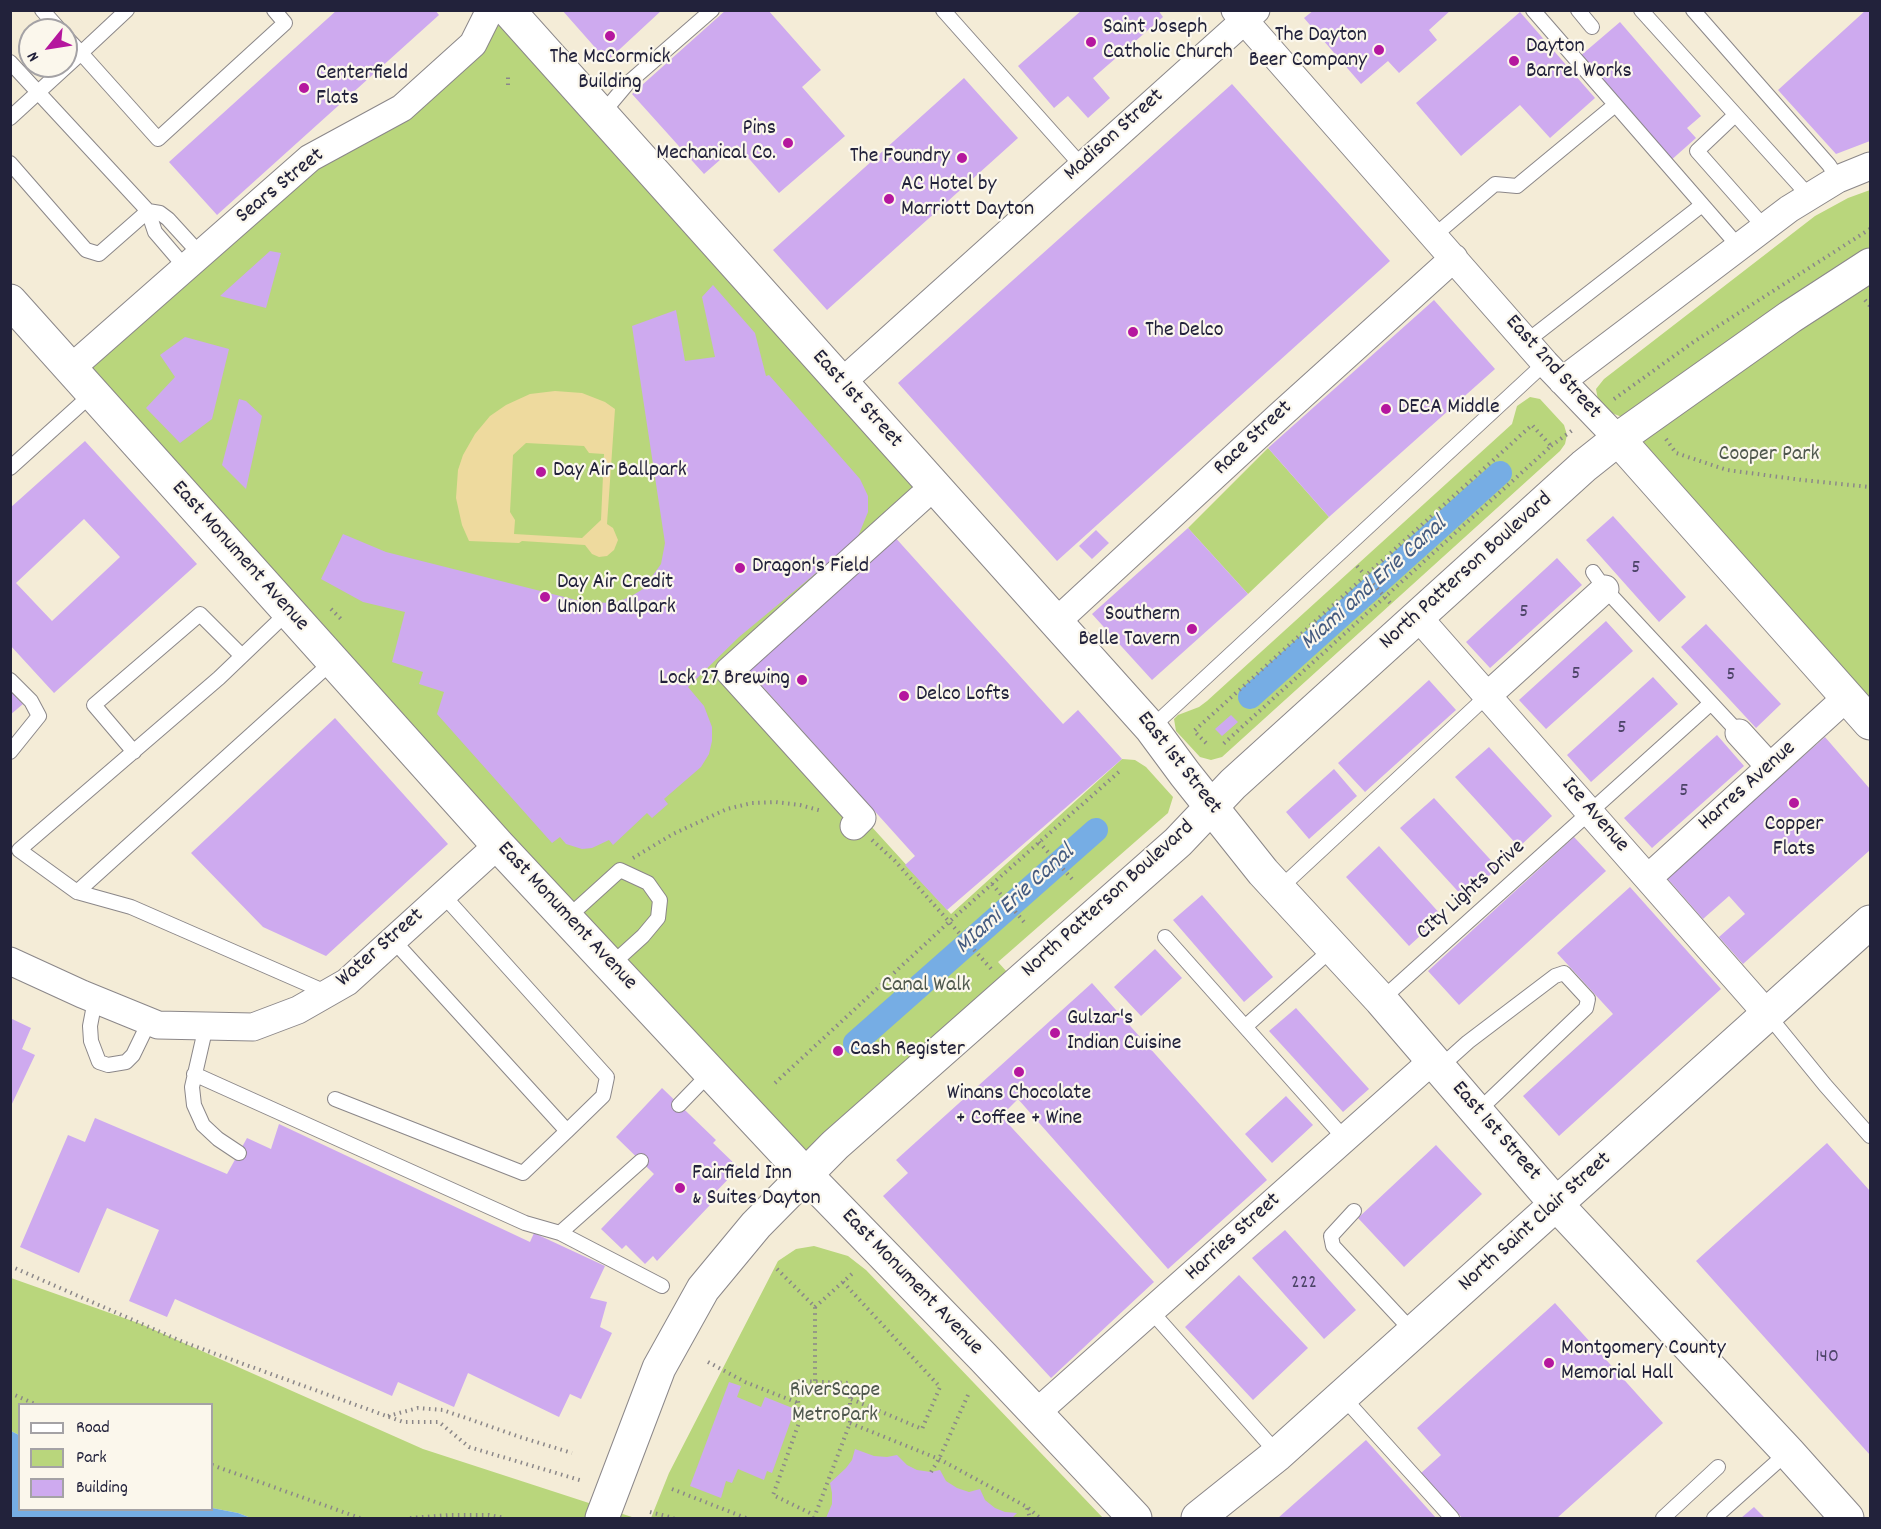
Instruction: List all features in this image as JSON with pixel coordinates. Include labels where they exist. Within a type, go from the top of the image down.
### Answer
[{"type":"main road","name":"East 1st Street","points":[[506,12],[602,115],[1152,728],[1185,774],[1279,889],[1381,1000],[1557,1205],[1847,1518]]},
{"type":"main road","name":"North Patterson Boulevard","points":[[598,1499],[659,1368],[703,1289],[756,1225],[836,1145],[1178,842],[1211,805],[1405,611],[1618,439],[1790,317],[1870,265]]},
{"type":"main road","name":"East Monument Avenue","points":[[10,302],[498,845],[807,1176],[1135,1518]]},
{"type":"main road","name":"East 2nd Street","points":[[1618,439],[1870,723]]},
{"type":"main road","name":"North Saint Clair Street","points":[[1198,1518],[1278,1454],[1870,922]]},
{"type":"street","name":"Sears Street","points":[[70,369],[310,158],[402,108],[506,12]]},
{"type":"street","name":"Madison Street","points":[[841,383],[1245,14]]},
{"type":"street","name":"East 2nd Street","points":[[1245,14],[1554,372],[1618,439]]},
{"type":"street","points":[[1554,372],[1740,248],[1809,196],[1838,179],[1870,166]]},
{"type":"street","name":"Race Street","points":[[1056,622],[1454,258]]},
{"type":"street","points":[[854,826],[862,818],[729,671],[921,498]]},
{"type":"street","points":[[1487,696],[1599,580]]},
{"type":"street","name":"Ice Avenue","points":[[1405,611],[1487,696],[1768,1015]]},
{"type":"street","name":"Harres Avenue","points":[[1648,878],[1847,697]]},
{"type":"street","points":[[1738,733],[1770,767]]},
{"type":"street","name":"Water Street","points":[[10,961],[95,1000],[158,1025],[253,1027],[298,1010],[347,982],[498,845]]},
{"type":"street","name":"Harries Street","points":[[1035,1414],[1345,1139],[1436,1065]]},
{"type":"lane","points":[[10,118],[127,10]]},
{"type":"lane","points":[[78,50],[158,139],[285,22],[274,10]]},
{"type":"lane","points":[[602,115],[627,84],[712,10]]},
{"type":"lane","points":[[942,10],[1081,165]]},
{"type":"lane","points":[[1533,10],[1740,248]]},
{"type":"lane","points":[[1578,10],[1592,27]]},
{"type":"lane","points":[[1641,10],[1809,196]]},
{"type":"lane","points":[[1693,10],[1829,165],[1838,179]]},
{"type":"lane","points":[[10,62],[148,211],[160,213],[168,219],[193,261]]},
{"type":"lane","points":[[1435,235],[1495,184],[1517,186],[1615,105]]},
{"type":"lane","points":[[1735,115],[1697,151],[1765,228]]},
{"type":"lane","points":[[10,163],[86,250],[99,254],[148,211]]},
{"type":"lane","points":[[1527,341],[1702,205]]},
{"type":"lane","points":[[1152,728],[1554,372]]},
{"type":"lane","points":[[10,468],[92,394]]},
{"type":"lane","points":[[1599,580],[1738,733]]},
{"type":"lane","points":[[288,612],[242,657],[19,850],[77,892],[131,907],[328,993]]},
{"type":"lane","points":[[134,752],[94,705],[200,614],[242,657]]},
{"type":"lane","points":[[77,892],[333,661]]},
{"type":"lane","points":[[10,680],[31,701],[39,716],[10,752]]},
{"type":"lane","points":[[1279,889],[1487,696]]},
{"type":"lane","name":"CIty Lights Drive","points":[[1381,1000],[1712,703]]},
{"type":"lane","points":[[567,918],[620,870],[648,883],[660,900],[658,918],[644,936],[611,965]]},
{"type":"lane","points":[[335,1099],[523,1173],[603,1096],[607,1077],[443,895]]},
{"type":"lane","points":[[1165,937],[1345,1139]]},
{"type":"lane","points":[[393,940],[567,1131]]},
{"type":"lane","points":[[1246,1026],[1333,948]]},
{"type":"lane","points":[[1436,1065],[1555,976],[1564,973],[1588,999],[1586,1008],[1477,1112]]},
{"type":"lane","points":[[95,1000],[90,1026],[91,1041],[99,1062],[108,1065],[126,1062],[133,1055],[149,1022]]},
{"type":"lane","points":[[1768,1015],[1825,1085],[1869,1131]]},
{"type":"lane","points":[[206,1026],[192,1087],[194,1105],[203,1125],[238,1153]]},
{"type":"lane","points":[[679,1105],[711,1072]]},
{"type":"lane","points":[[194,1074],[525,1223],[560,1233],[662,1286]]},
{"type":"lane","points":[[560,1233],[640,1161]]},
{"type":"lane","points":[[1354,1211],[1331,1236],[1333,1246],[1414,1333]]},
{"type":"lane","points":[[1151,1311],[1278,1454]]},
{"type":"lane","points":[[1342,1396],[1452,1518]]},
{"type":"lane","points":[[1714,1518],[1788,1452]]},
{"type":"lane","points":[[1663,1518],[1718,1467]]},
{"type":"path","points":[[508,76],[508,85]]},
{"type":"path","points":[[1613,401],[1695,340],[1870,229]]},
{"type":"path","points":[[1648,417],[1676,453],[1727,470],[1870,487]]},
{"type":"path","points":[[1206,743],[1194,731],[1532,425],[1551,446],[1383,596],[1221,746]]},
{"type":"path","points":[[1357,566],[1383,596],[1405,611]]},
{"type":"path","points":[[331,609],[342,620]]},
{"type":"path","points":[[775,1083],[992,884],[1120,771]]},
{"type":"path","points":[[620,870],[646,849],[727,809],[752,803],[775,802],[800,805],[826,812],[854,826],[895,861],[983,959]]},
{"type":"path","points":[[1039,842],[1072,879]]},
{"type":"path","points":[[992,884],[1024,922]]},
{"type":"path","points":[[10,1266],[183,1342],[403,1422],[439,1422],[469,1447],[598,1499]]},
{"type":"path","points":[[777,1269],[815,1307],[815,1382]]},
{"type":"path","points":[[815,1307],[854,1272]]},
{"type":"path","points":[[843,1282],[940,1388],[922,1430],[851,1400]]},
{"type":"path","points":[[708,1362],[746,1382],[798,1403]]},
{"type":"path","points":[[796,1381],[815,1382],[850,1383],[851,1400],[850,1423],[814,1517],[772,1495],[800,1420],[796,1381]]},
{"type":"path","points":[[10,1393],[33,1403]]},
{"type":"path","points":[[931,1472],[968,1395]]},
{"type":"path","points":[[388,1416],[417,1408],[443,1410],[572,1453]]},
{"type":"path","points":[[850,1423],[939,1459],[1027,1507],[1040,1518]]},
{"type":"path","points":[[213,1465],[360,1518]]},
{"type":"path","points":[[672,1489],[746,1518]]},
{"type":"path","points":[[1027,1507],[1030,1518]]},
{"type":"path","points":[[650,1512],[674,1518]]},
{"type":"path","points":[[410,1518],[449,1515],[489,1515],[506,1518]]},
{"type":"green space","name":"Day Air Credit Union Ballpark","points":[[511,15],[929,485],[730,671],[951,914],[1122,759],[1135,760],[1146,767],[1173,797],[1168,813],[998,962],[1017,983],[807,1176],[70,369],[200,254],[402,108]]},
{"type":"green space","points":[[1870,190],[1870,249],[1622,417],[1609,412],[1598,400],[1596,389],[1604,379],[1815,216],[1848,198]]},
{"type":"green space","name":"Cooper Park","points":[[1870,283],[1870,723],[1618,439]]},
{"type":"green space","points":[[1530,397],[1540,399],[1564,425],[1567,435],[1560,451],[1222,757],[1211,760],[1200,757],[1176,731],[1174,719],[1207,701],[1512,424],[1517,406]]},
{"type":"green space","points":[[1268,448],[1329,517],[1248,594],[1188,528]]},
{"type":"green space","name":"RiverScape MetroPark","points":[[814,1246],[848,1256],[866,1270],[1103,1518],[651,1518],[669,1473],[778,1261],[796,1249]]},
{"type":"green space","points":[[11,1278],[141,1324],[423,1449],[635,1518],[251,1518],[213,1508],[213,1403],[18,1403],[18,1434],[11,1431]]},
{"type":"sand","points":[[555,391],[582,393],[605,402],[615,409],[607,524],[613,528],[618,540],[614,550],[607,556],[599,557],[592,554],[585,545],[522,541],[519,543],[469,541],[462,525],[456,498],[458,470],[463,455],[475,434],[490,416],[506,405],[530,394]],"holes":[[[526,443],[584,446],[589,453],[604,454],[601,520],[582,538],[514,534],[515,520],[510,512],[513,455]]]},
{"type":"water","points":[[11,1431],[18,1434],[18,1511],[213,1511],[213,1508],[251,1518],[11,1518]]},
{"type":"building","name":"Centerfield Flats","points":[[337,10],[435,10],[439,15],[217,215],[169,162]]},
{"type":"building","name":"The McCormick Building","points":[[562,10],[662,10],[607,61]]},
{"type":"building","points":[[726,10],[768,10],[821,70],[802,87],[845,136],[779,193],[737,145],[704,174],[632,94]]},
{"type":"building","name":"Saint Joseph Catholic Church","points":[[1082,10],[1158,10],[1163,17],[1093,78],[1110,98],[1088,118],[1068,96],[1054,108],[1018,66]]},
{"type":"building","name":"The Dayton Beer Company","points":[[1314,10],[1451,10],[1429,30],[1437,40],[1399,73],[1388,61],[1361,84],[1304,18]]},
{"type":"building","points":[[1866,10],[1870,10],[1870,141],[1836,154],[1778,90]]},
{"type":"building","name":"Dayton Barrel Works","points":[[1520,12],[1595,98],[1550,138],[1520,105],[1461,156],[1416,103]]},
{"type":"building","points":[[1620,22],[1701,116],[1687,128],[1696,138],[1669,162],[1579,57]]},
{"type":"building","name":"AC Hotel by Marriott Dayton","points":[[964,78],[1018,138],[827,310],[773,250]]},
{"type":"building","name":"The Delco","points":[[1232,84],[1390,261],[1057,561],[898,383]]},
{"type":"building","points":[[270,251],[281,253],[266,308],[220,296]]},
{"type":"building","name":"Dragon's Field","points":[[713,285],[755,333],[766,376],[769,375],[860,479],[868,496],[868,512],[857,539],[739,637],[688,687],[704,706],[712,727],[712,741],[709,754],[701,767],[664,799],[668,804],[652,818],[647,813],[613,845],[609,840],[592,848],[582,849],[566,844],[560,837],[552,843],[437,714],[444,692],[419,684],[423,672],[392,662],[405,612],[363,602],[321,579],[343,534],[386,552],[584,602],[614,603],[643,589],[661,564],[665,543],[632,326],[676,310],[685,361],[715,357],[702,297]]},
{"type":"building","name":"DECA Middle","points":[[1434,300],[1495,369],[1329,517],[1268,448]]},
{"type":"building","points":[[185,337],[229,349],[212,419],[180,443],[146,408],[175,377],[160,355]]},
{"type":"building","points":[[239,399],[246,401],[262,416],[246,489],[222,465]]},
{"type":"building","points":[[85,441],[197,564],[54,693],[10,645],[10,508]],"holes":[[[84,519],[120,557],[52,621],[16,583]]]},
{"type":"building","points":[[1613,516],[1686,597],[1659,622],[1586,540]]},
{"type":"building","points":[[1188,528],[1248,594],[1152,680],[1092,614]]},
{"type":"building","points":[[1096,530],[1109,543],[1092,559],[1079,546]]},
{"type":"building","name":"Delco Lofts","points":[[893,535],[1063,724],[1078,710],[1122,759],[947,910],[905,865],[915,856],[746,668]]},
{"type":"building","points":[[1557,558],[1582,585],[1490,668],[1466,642]]},
{"type":"building","points":[[1606,621],[1633,651],[1546,729],[1519,700]]},
{"type":"building","points":[[1706,624],[1781,704],[1756,728],[1681,647]]},
{"type":"building","points":[[1653,677],[1678,704],[1591,782],[1567,755]]},
{"type":"building","points":[[1429,680],[1456,710],[1365,792],[1338,763]]},
{"type":"building","points":[[10,691],[23,704],[10,715]]},
{"type":"building","points":[[1231,715],[1238,722],[1222,736],[1215,729]]},
{"type":"building","points":[[335,718],[448,844],[326,956],[263,927],[191,853]]},
{"type":"building","points":[[1717,735],[1744,766],[1652,848],[1624,818]]},
{"type":"building","points":[[1825,737],[1870,789],[1870,850],[1743,964],[1719,937],[1745,914],[1729,896],[1703,919],[1666,877]]},
{"type":"building","points":[[1489,747],[1552,816],[1519,847],[1455,777]]},
{"type":"building","points":[[1334,769],[1357,796],[1309,839],[1286,812]]},
{"type":"building","points":[[1434,798],[1498,868],[1464,898],[1400,828]]},
{"type":"building","points":[[1574,837],[1606,871],[1459,1005],[1428,971]]},
{"type":"building","points":[[1379,846],[1442,916],[1409,946],[1346,877]]},
{"type":"building","points":[[1630,887],[1721,989],[1559,1136],[1523,1096],[1613,1014],[1557,953]]},
{"type":"building","points":[[1202,895],[1273,977],[1244,1002],[1173,920]]},
{"type":"building","points":[[1155,949],[1182,978],[1141,1016],[1114,987]]},
{"type":"building","points":[[1092,983],[1267,1180],[1168,1269],[1018,1099],[1001,1116],[1154,1282],[1051,1378],[883,1196],[908,1173],[896,1160]]},
{"type":"building","points":[[1296,1008],[1369,1089],[1343,1112],[1269,1031]]},
{"type":"building","points":[[10,1018],[31,1028],[22,1049],[35,1055],[10,1108]]},
{"type":"building","name":"Fairfield Inn & Suites Dayton","points":[[662,1088],[716,1140],[713,1143],[739,1168],[706,1202],[710,1205],[657,1261],[653,1256],[645,1264],[626,1245],[622,1249],[601,1229],[654,1174],[616,1137]]},
{"type":"building","points":[[1286,1096],[1313,1125],[1272,1163],[1245,1134]]},
{"type":"building","points":[[95,1118],[227,1174],[247,1138],[271,1149],[279,1124],[530,1242],[534,1233],[605,1266],[590,1298],[607,1302],[600,1327],[612,1333],[581,1399],[570,1394],[559,1417],[468,1373],[454,1407],[398,1382],[392,1396],[175,1299],[167,1317],[129,1301],[159,1230],[107,1208],[79,1273],[20,1247],[68,1135],[85,1142]]},
{"type":"building","points":[[1827,1143],[1870,1191],[1870,1455],[1696,1261]]},
{"type":"building","points":[[1436,1145],[1482,1194],[1404,1267],[1358,1218]]},
{"type":"building","points":[[1285,1230],[1356,1310],[1324,1339],[1252,1258]]},
{"type":"building","points":[[1239,1275],[1308,1348],[1253,1400],[1185,1327]]},
{"type":"building","name":"Montgomery County Memorial Hall","points":[[1555,1303],[1663,1423],[1557,1518],[1462,1518],[1421,1473],[1441,1455],[1417,1428]]},
{"type":"building","points":[[729,1382],[741,1386],[737,1397],[761,1407],[765,1397],[795,1409],[772,1473],[767,1471],[764,1480],[738,1469],[732,1483],[726,1481],[721,1498],[690,1486]]},
{"type":"building","points":[[1366,1440],[1436,1518],[1278,1518]]},
{"type":"building","points":[[855,1449],[874,1456],[897,1455],[907,1465],[917,1470],[931,1472],[940,1470],[946,1481],[957,1488],[969,1492],[980,1489],[985,1500],[995,1508],[1017,1513],[1012,1518],[826,1518],[832,1504],[830,1483],[852,1460]]},
{"type":"building","points":[[1754,1507],[1765,1518],[1741,1518]]},
{"type":"waterway","name":"Miami and Erie Canal","points":[[1250,697],[1500,473]]},
{"type":"waterway","name":"MIami Erie Canal","points":[[855,1043],[1096,830]]},
{"type":"place","name":"The McCormick Building","points":[[610,36]]},
{"type":"place","name":"Saint Joseph Catholic Church","points":[[1091,42]]},
{"type":"place","name":"The Dayton Beer Company","points":[[1379,50]]},
{"type":"place","name":"Dayton Barrel Works","points":[[1514,61]]},
{"type":"place","name":"Centerfield Flats","points":[[304,88]]},
{"type":"place","name":"Pins Mechanical Co.","points":[[788,143]]},
{"type":"place","name":"The Foundry","points":[[962,158]]},
{"type":"place","name":"AC Hotel by Marriott Dayton","points":[[889,199]]},
{"type":"place","name":"The Delco","points":[[1133,332]]},
{"type":"place","name":"DECA Middle","points":[[1386,409]]},
{"type":"place","name":"Day Air Ballpark","points":[[541,472]]},
{"type":"place","name":"Dragon's Field","points":[[740,568]]},
{"type":"place","name":"Day Air Credit Union Ballpark","points":[[545,597]]},
{"type":"place","name":"Southern Belle Tavern","points":[[1192,629]]},
{"type":"place","name":"Lock 27 Brewing","points":[[802,680]]},
{"type":"place","name":"Delco Lofts","points":[[904,696]]},
{"type":"place","name":"Copper Flats","points":[[1794,803]]},
{"type":"place","name":"Gulzar's Indian Cuisine","points":[[1055,1033]]},
{"type":"place","name":"Cash Register","points":[[838,1051]]},
{"type":"place","name":"Winans Chocolate + Coffee + Wine","points":[[1019,1072]]},
{"type":"place","name":"Fairfield Inn & Suites Dayton","points":[[680,1188]]},
{"type":"place","name":"Montgomery County Memorial Hall","points":[[1549,1363]]},
{"type":"park label","name":"Canal Walk","points":[[926,987]]}]
